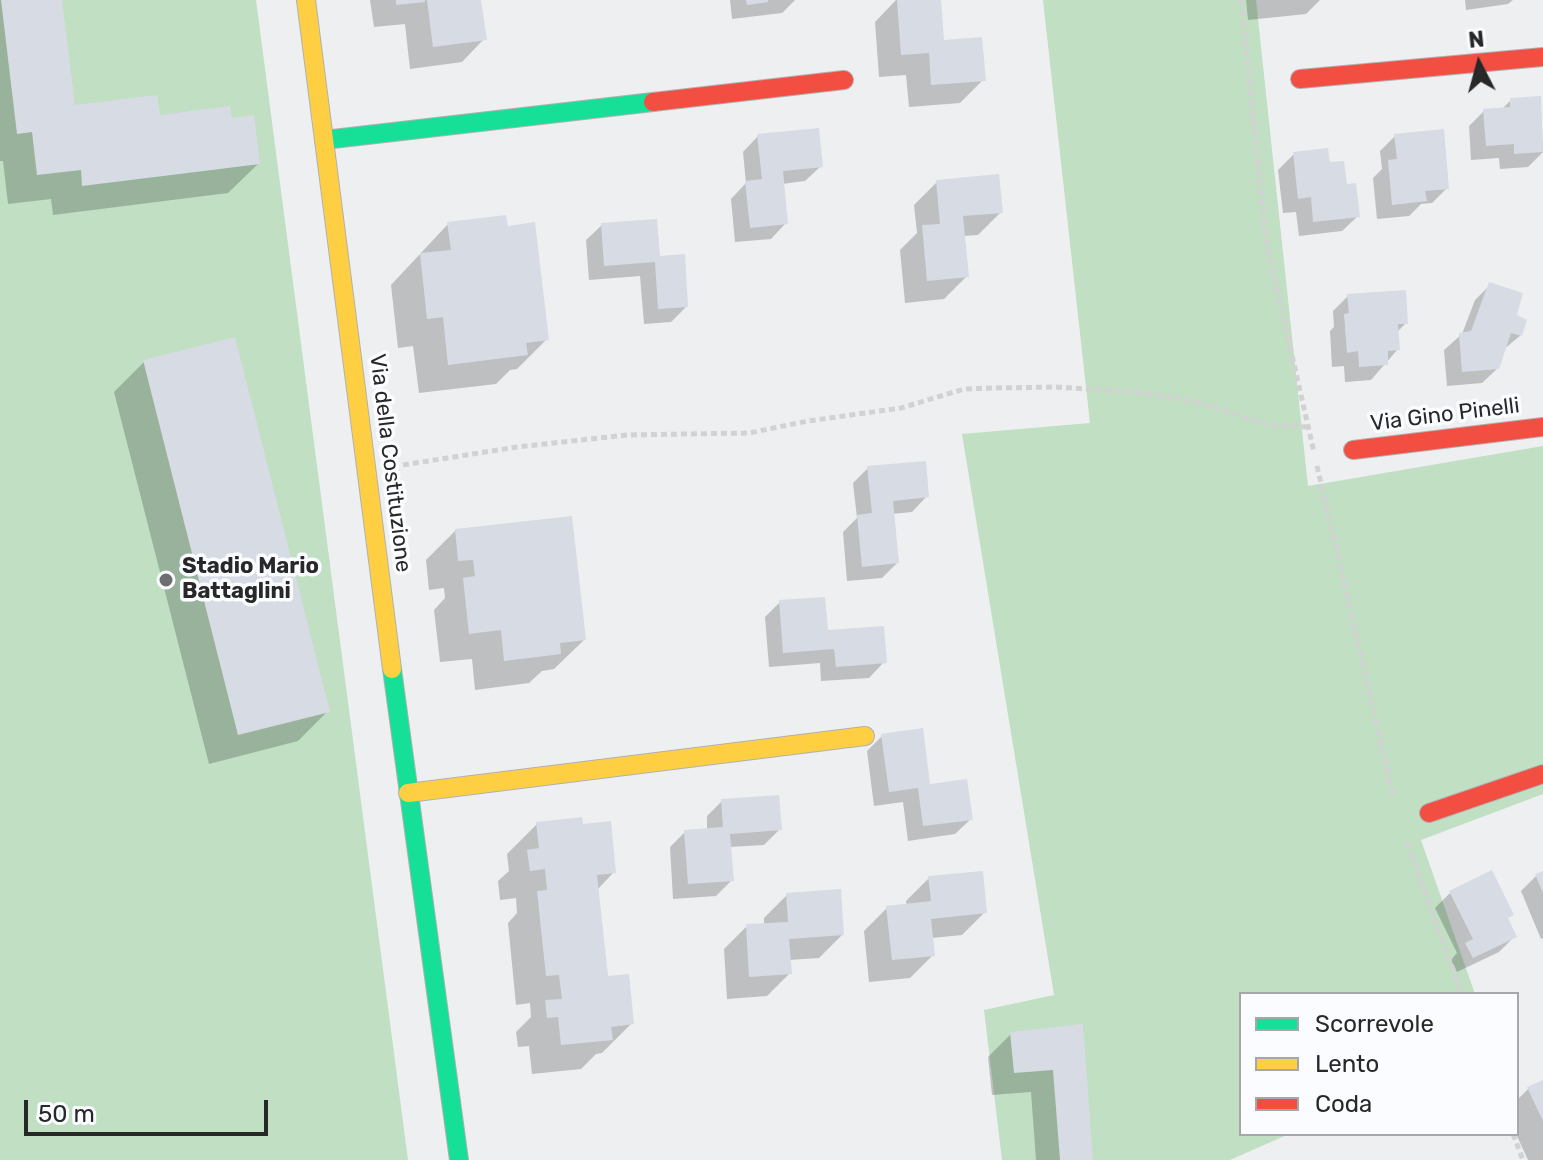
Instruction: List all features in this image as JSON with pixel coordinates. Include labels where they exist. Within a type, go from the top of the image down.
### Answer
[{"type":"street","name":"Via della Costituzione","points":[[306,0],[408,793],[459,1160]]},
{"type":"street","points":[[1300,79],[1543,57]]},
{"type":"street","points":[[324,140],[844,80]]},
{"type":"street","name":"Via Gino Pinelli","points":[[1353,450],[1543,427]]},
{"type":"street","points":[[408,793],[865,736]]},
{"type":"street","points":[[1429,813],[1543,774]]},
{"type":"path","points":[[1241,0],[1266,241],[1397,811]]},
{"type":"path","points":[[401,466],[517,447],[627,435],[749,433],[901,408],[964,389],[1056,387],[1133,392],[1195,401],[1270,425],[1308,427]]},
{"type":"path","points":[[1406,840],[1461,992]]},
{"type":"path","points":[[1514,1136],[1523,1160]]},
{"type":"green space","name":"Stadio Mario Battaglini","points":[[0,0],[256,0],[408,1160],[0,1160]]},
{"type":"green space","points":[[1043,0],[1256,0],[1308,486],[1543,446],[1543,794],[1421,840],[1474,992],[1239,992],[1239,1136],[1284,1136],[1230,1160],[1002,1160],[984,1010],[1054,995],[962,434],[1090,423]]},
{"type":"building","points":[[1,0],[62,0],[75,105],[157,95],[160,115],[230,106],[232,118],[254,115],[260,164],[82,186],[81,170],[37,175],[32,132],[17,134]]},
{"type":"building","points":[[396,0],[425,0],[425,2],[396,5]]},
{"type":"building","points":[[427,0],[481,0],[487,40],[433,47]]},
{"type":"building","points":[[746,0],[768,0],[768,2],[747,5]]},
{"type":"building","points":[[897,0],[941,0],[944,40],[982,37],[986,81],[931,85],[929,53],[901,55]]},
{"type":"building","points":[[1541,96],[1543,152],[1514,154],[1514,144],[1486,146],[1483,109],[1510,107],[1510,98]]},
{"type":"building","points":[[819,128],[823,167],[783,171],[788,224],[750,228],[745,181],[762,179],[757,134]]},
{"type":"building","points":[[1444,129],[1449,189],[1425,191],[1427,201],[1392,205],[1388,160],[1397,159],[1394,134]]},
{"type":"building","points":[[1328,148],[1330,162],[1344,161],[1347,184],[1356,183],[1360,217],[1313,222],[1311,197],[1298,199],[1293,152]]},
{"type":"building","points":[[999,174],[1003,213],[963,216],[969,277],[927,281],[922,225],[940,224],[936,180]]},
{"type":"building","points":[[506,215],[508,226],[535,222],[549,340],[526,343],[528,355],[448,365],[443,317],[427,319],[420,253],[451,250],[447,222]]},
{"type":"building","points":[[657,219],[660,256],[685,254],[688,307],[658,309],[655,262],[604,266],[601,223]]},
{"type":"building","points":[[1489,282],[1523,293],[1517,315],[1527,320],[1522,336],[1511,333],[1499,369],[1462,372],[1459,333],[1471,331]]},
{"type":"building","points":[[1406,290],[1408,324],[1398,324],[1400,350],[1388,351],[1388,365],[1359,367],[1358,351],[1347,353],[1344,314],[1349,313],[1347,294]]},
{"type":"building","points":[[235,337],[330,712],[238,735],[143,360]]},
{"type":"building","points":[[926,461],[929,497],[893,501],[899,563],[862,567],[857,515],[872,513],[867,466]]},
{"type":"building","points":[[572,516],[586,640],[560,643],[561,654],[504,661],[501,630],[469,634],[463,578],[475,576],[473,560],[458,561],[455,529]]},
{"type":"building","points":[[825,597],[828,630],[884,626],[887,663],[836,667],[834,649],[783,653],[779,600]]},
{"type":"building","points":[[923,728],[930,784],[967,779],[973,820],[923,826],[918,788],[889,792],[881,734]]},
{"type":"building","points":[[779,795],[782,830],[730,834],[734,881],[688,884],[684,830],[723,827],[721,799]]},
{"type":"building","points":[[582,817],[583,824],[611,821],[616,873],[597,875],[608,976],[629,974],[634,1024],[611,1027],[613,1040],[561,1045],[558,1017],[547,1018],[545,1000],[562,999],[559,975],[546,976],[537,891],[547,890],[545,869],[530,871],[527,850],[539,848],[536,822]]},
{"type":"building","points":[[1492,870],[1514,915],[1508,918],[1517,937],[1473,958],[1465,943],[1473,939],[1449,891]]},
{"type":"building","points":[[983,871],[987,913],[931,919],[935,956],[892,960],[886,906],[931,901],[928,876]]},
{"type":"building","points":[[1543,871],[1543,893],[1535,874]]},
{"type":"building","points":[[841,889],[844,935],[789,939],[792,974],[749,977],[746,924],[788,922],[786,893]]},
{"type":"building","points":[[1083,1024],[1093,1160],[1060,1160],[1053,1070],[1014,1073],[1010,1032]]},
{"type":"building","points":[[1543,1080],[1543,1121],[1527,1087]]},
{"type":"traffic: fast","points":[[324,140],[653,102]]},
{"type":"traffic: fast","points":[[392,669],[459,1160]]},
{"type":"traffic: slow","points":[[306,0],[392,669]]},
{"type":"traffic: slow","points":[[408,793],[865,736]]},
{"type":"traffic: jam","points":[[1300,79],[1543,57]]},
{"type":"traffic: jam","points":[[653,102],[844,80]]},
{"type":"traffic: jam","points":[[1353,450],[1543,427]]},
{"type":"traffic: jam","points":[[1429,813],[1543,774]]},
{"type":"place","name":"Stadio Mario Battaglini","points":[[166,580]]}]
